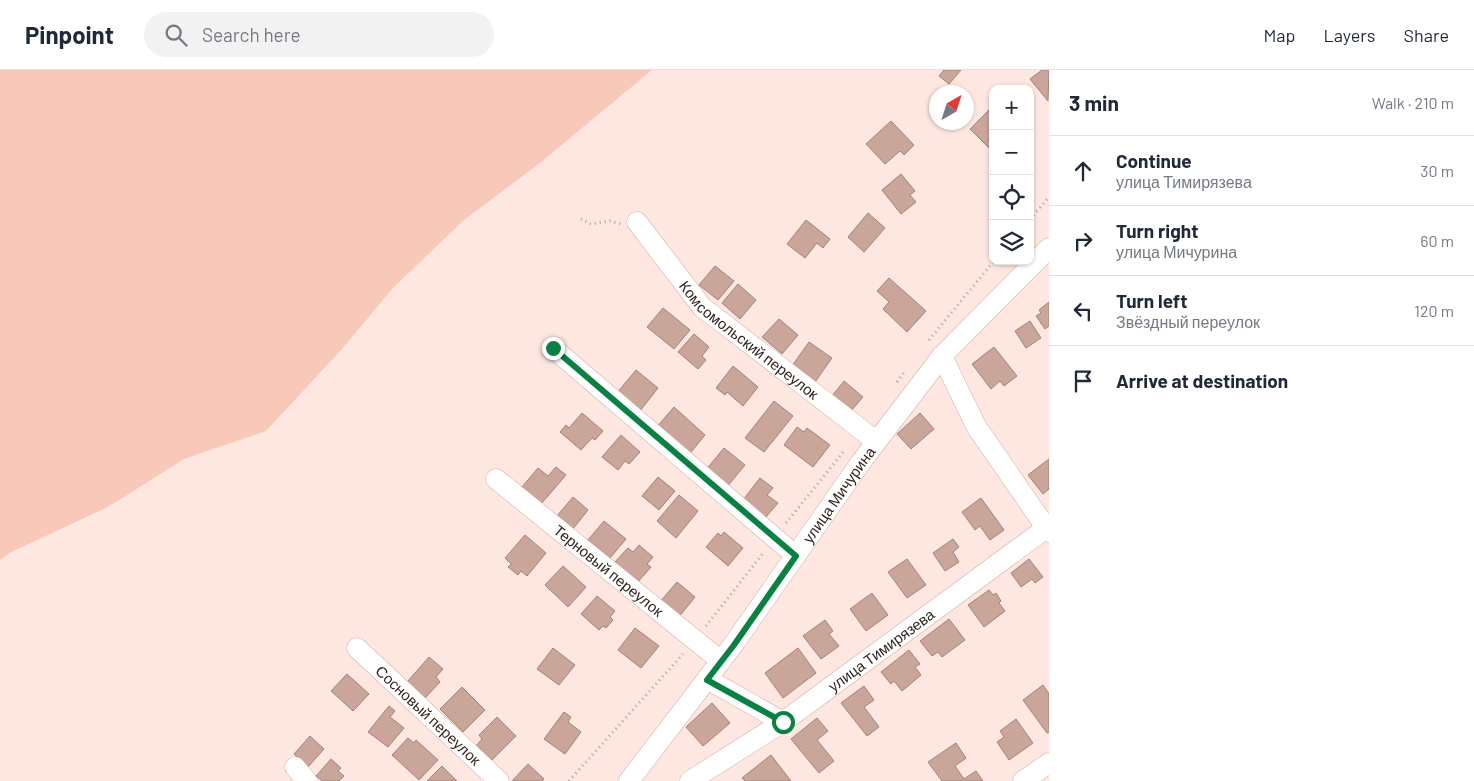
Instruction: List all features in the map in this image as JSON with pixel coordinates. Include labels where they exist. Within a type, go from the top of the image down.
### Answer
[{"type":"street","name":"Комсомольский переулок","points":[[638,223],[702,307],[876,441]]},
{"type":"street","name":"улица Мичурина","points":[[629,781],[721,662],[860,462],[942,356],[1049,248]]},
{"type":"street","points":[[553,348],[796,556]]},
{"type":"street","points":[[942,356],[976,426],[1048,528]]},
{"type":"street","name":"Терновый переулок","points":[[496,479],[721,662]]},
{"type":"street","name":"улица Тимирязева","points":[[690,781],[783,722],[1048,528]]},
{"type":"street","name":"Сосновый переулок","points":[[357,648],[499,781]]},
{"type":"street","points":[[707,680],[783,722]]},
{"type":"street","points":[[1023,781],[1049,763]]},
{"type":"path","points":[[1034,215],[1049,198]]},
{"type":"path","points":[[581,218],[591,224],[610,221],[628,226],[638,223]]},
{"type":"shaded area","points":[[0,70],[652,70],[540,163],[464,220],[393,288],[342,349],[266,431],[184,459],[108,507],[9,553],[0,560]]},
{"type":"building","points":[[944,70],[961,70],[949,84],[939,76]]},
{"type":"building","points":[[1042,70],[1049,70],[1048,101],[1030,79]]},
{"type":"building","points":[[989,110],[989,148],[971,130],[974,130],[974,125]]},
{"type":"building","points":[[891,121],[914,145],[904,155],[900,151],[885,164],[866,144]]},
{"type":"building","points":[[901,174],[915,191],[910,195],[916,202],[901,214],[882,190]]},
{"type":"building","points":[[868,213],[885,228],[864,252],[848,237]]},
{"type":"building","points":[[806,220],[830,239],[823,248],[817,243],[805,258],[787,244]]},
{"type":"building","points":[[715,266],[734,281],[718,300],[699,285]]},
{"type":"building","points":[[889,278],[926,311],[907,332],[883,309],[889,302],[877,291]]},
{"type":"building","points":[[738,284],[756,300],[740,319],[722,303]]},
{"type":"building","points":[[1049,302],[1049,326],[1045,329],[1036,316],[1041,313],[1039,310]]},
{"type":"building","points":[[663,308],[690,330],[674,349],[647,327]]},
{"type":"building","points":[[779,319],[798,335],[782,354],[762,337]]},
{"type":"building","points":[[1030,321],[1041,338],[1026,348],[1015,331]]},
{"type":"building","points":[[694,334],[709,347],[702,356],[706,360],[698,369],[678,352]]},
{"type":"building","points":[[809,342],[832,358],[815,382],[792,366]]},
{"type":"building","points":[[994,347],[1017,376],[1004,386],[1000,381],[991,389],[972,364]]},
{"type":"building","points":[[733,366],[758,387],[743,406],[727,392],[725,395],[716,388]]},
{"type":"building","points":[[636,370],[658,388],[640,411],[617,393]]},
{"type":"building","points":[[844,381],[863,397],[850,412],[832,396]]},
{"type":"building","points":[[774,401],[793,416],[764,452],[745,438]]},
{"type":"building","points":[[674,407],[705,435],[687,457],[655,429]]},
{"type":"building","points":[[582,413],[603,431],[595,440],[592,438],[581,450],[560,432],[566,425],[569,428]]},
{"type":"building","points":[[920,413],[934,429],[911,449],[897,434]]},
{"type":"building","points":[[797,427],[804,432],[807,428],[830,445],[813,467],[784,445]]},
{"type":"building","points":[[621,435],[640,452],[629,464],[625,461],[618,470],[602,457]]},
{"type":"building","points":[[724,448],[745,465],[726,488],[705,471]]},
{"type":"building","points":[[1049,459],[1049,489],[1043,494],[1028,475]]},
{"type":"building","points":[[556,467],[566,475],[541,504],[522,487],[538,468],[548,476]]},
{"type":"building","points":[[658,477],[675,491],[659,510],[642,496]]},
{"type":"building","points":[[760,478],[773,488],[767,495],[778,503],[766,517],[743,500]]},
{"type":"building","points":[[679,495],[698,511],[676,538],[657,521]]},
{"type":"building","points":[[573,497],[588,510],[572,530],[556,517]]},
{"type":"building","points":[[981,498],[1004,530],[990,540],[980,526],[975,530],[962,512]]},
{"type":"building","points":[[604,521],[626,539],[610,558],[588,540]]},
{"type":"building","points":[[724,532],[743,548],[728,566],[706,547],[718,533],[721,536]]},
{"type":"building","points":[[525,535],[546,553],[527,576],[521,571],[518,575],[508,567],[511,564],[505,558]]},
{"type":"building","points":[[953,539],[959,547],[953,552],[959,562],[945,571],[933,553]]},
{"type":"building","points":[[639,545],[653,557],[647,564],[651,567],[637,583],[614,563],[628,548],[633,552]]},
{"type":"building","points":[[907,559],[926,585],[907,598],[888,572]]},
{"type":"building","points":[[1029,559],[1043,577],[1035,583],[1032,579],[1021,587],[1011,573]]},
{"type":"building","points":[[563,566],[586,587],[568,607],[545,585]]},
{"type":"building","points":[[677,582],[695,597],[678,618],[659,603]]},
{"type":"building","points":[[989,590],[993,595],[996,593],[1001,601],[999,603],[1005,611],[984,627],[968,605]]},
{"type":"building","points":[[872,593],[888,615],[866,631],[850,609]]},
{"type":"building","points":[[597,596],[615,611],[610,617],[613,620],[606,628],[603,626],[599,630],[581,614]]},
{"type":"building","points":[[949,619],[965,640],[942,657],[938,652],[932,656],[920,641]]},
{"type":"building","points":[[825,620],[833,631],[829,634],[839,646],[821,659],[803,636]]},
{"type":"building","points":[[635,628],[659,646],[641,668],[618,650]]},
{"type":"building","points":[[553,648],[575,665],[559,685],[537,669]]},
{"type":"building","points":[[798,648],[816,673],[783,698],[765,673]]},
{"type":"building","points":[[909,650],[920,664],[915,667],[921,675],[902,691],[894,681],[891,684],[881,672]]},
{"type":"building","points":[[429,657],[443,669],[436,677],[440,682],[425,698],[407,682]]},
{"type":"building","points":[[347,674],[369,694],[353,711],[331,691]]},
{"type":"building","points":[[1043,685],[1049,694],[1049,732],[1047,733],[1023,700]]},
{"type":"building","points":[[864,686],[874,700],[864,707],[879,727],[867,736],[841,703]]},
{"type":"building","points":[[462,687],[485,710],[463,732],[440,709]]},
{"type":"building","points":[[712,703],[730,723],[703,746],[686,727]]},
{"type":"building","points":[[389,706],[395,711],[390,717],[404,728],[388,747],[368,732]]},
{"type":"building","points":[[564,712],[571,717],[568,722],[581,732],[565,754],[544,739]]},
{"type":"building","points":[[497,717],[516,736],[490,762],[475,747],[482,739],[479,735]]},
{"type":"building","points":[[817,718],[828,731],[817,740],[834,761],[819,773],[791,739]]},
{"type":"building","points":[[1016,719],[1033,743],[1009,760],[997,742],[1004,737],[1000,731]]},
{"type":"building","points":[[310,736],[324,749],[308,767],[294,754]]},
{"type":"building","points":[[408,738],[414,743],[416,740],[438,760],[419,780],[392,755]]},
{"type":"building","points":[[956,743],[966,758],[955,766],[964,779],[976,771],[983,781],[942,781],[928,762]]},
{"type":"building","points":[[771,755],[791,781],[745,781],[742,778]]},
{"type":"building","points":[[331,759],[341,768],[338,771],[344,776],[339,781],[322,781],[316,776]]},
{"type":"building","points":[[528,764],[544,779],[542,781],[512,781]]},
{"type":"building","points":[[442,766],[457,781],[427,781]]},
{"type":"route","points":[[553,348],[796,556],[734,645],[707,680],[783,722]]}]
